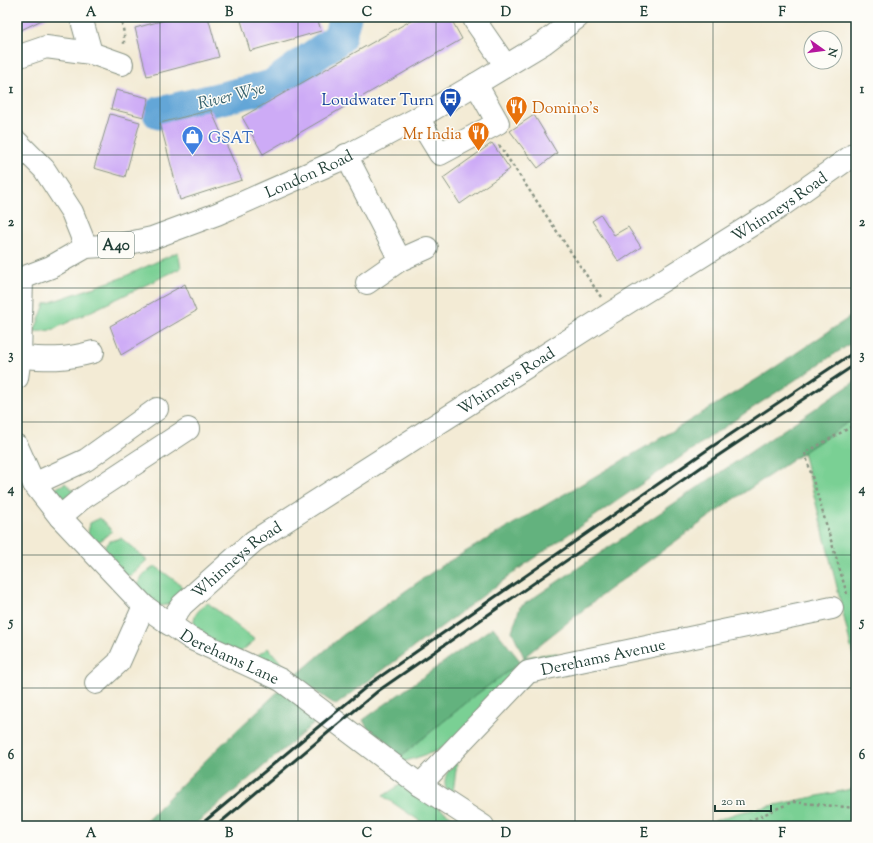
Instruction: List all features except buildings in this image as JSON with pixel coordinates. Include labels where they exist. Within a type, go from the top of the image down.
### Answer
[{"type":"street","points":[[81,17],[91,54]]},
{"type":"street","points":[[475,17],[475,21],[506,66]]},
{"type":"street","name":"London Road","points":[[20,279],[51,267],[86,247],[120,245],[152,238],[217,214],[346,155],[418,118],[476,84],[544,43],[578,17]]},
{"type":"street","points":[[17,57],[46,47],[91,54],[122,64]]},
{"type":"street","points":[[418,118],[440,154],[498,123],[476,84]]},
{"type":"street","points":[[17,142],[44,169],[72,212],[86,247]]},
{"type":"street","name":"Whinneys Road","points":[[169,624],[182,605],[254,541],[611,312],[777,209],[856,153]]},
{"type":"street","points":[[346,155],[400,260]]},
{"type":"street","points":[[367,283],[400,260],[427,248]]},
{"type":"street","points":[[20,279],[18,367],[47,359],[68,359],[93,352]]},
{"type":"street","points":[[34,484],[86,460],[157,409]]},
{"type":"street","points":[[60,517],[80,500],[188,429]]},
{"type":"street","name":"Derehams Lane","points":[[17,446],[34,484],[60,517],[144,606],[190,638],[281,680],[420,785],[483,826]]},
{"type":"street","points":[[96,683],[119,662],[144,606]]},
{"type":"street","name":"Derehams Avenue","points":[[420,785],[528,672],[844,606]]},
{"type":"path","points":[[121,17],[124,34],[122,64]]},
{"type":"path","points":[[488,128],[604,302]]},
{"type":"path","points":[[856,424],[805,453],[844,606],[856,631]]},
{"type":"path","points":[[738,826],[792,802],[856,808]]},
{"type":"green space","points":[[178,252],[181,268],[52,330],[34,332],[45,304],[121,278]]},
{"type":"green space","points":[[856,313],[856,340],[745,413],[531,560],[336,705],[294,677],[343,635],[441,566],[671,432],[762,376]]},
{"type":"green space","points":[[856,381],[856,417],[727,504],[607,591],[524,657],[512,631],[520,607]]},
{"type":"green space","points":[[856,417],[856,669],[803,452]]},
{"type":"green space","points":[[65,483],[80,497],[59,502],[50,492]]},
{"type":"green space","points":[[100,518],[112,531],[100,541],[94,541],[88,533],[90,523]]},
{"type":"green space","points":[[121,538],[147,560],[131,575],[125,576],[104,548],[110,541]]},
{"type":"green space","points":[[155,566],[181,585],[186,593],[180,599],[167,605],[159,606],[136,586],[143,575]]},
{"type":"green space","points":[[208,603],[255,640],[238,654],[198,636],[194,625],[195,617],[199,610]]},
{"type":"green space","points":[[493,627],[521,662],[477,694],[400,757],[374,740],[363,720]]},
{"type":"green space","points":[[268,648],[286,668],[281,673],[251,660]]},
{"type":"green space","points":[[557,653],[557,660],[459,737],[437,751],[403,762],[400,757],[477,694],[521,662],[524,657]]},
{"type":"green space","points":[[283,687],[324,715],[193,826],[140,826],[216,750]]},
{"type":"green space","points":[[457,763],[452,799],[446,789],[445,780],[449,770]]},
{"type":"green space","points":[[403,783],[465,826],[427,826],[383,796]]},
{"type":"green space","points":[[856,788],[856,826],[701,826],[737,813]]},
{"type":"waterway","name":"River Wye","points":[[159,113],[272,86],[339,38],[345,17]]},
{"type":"railway","points":[[199,826],[371,683],[710,448],[856,351]]},
{"type":"railway","points":[[216,826],[378,691],[716,457],[856,364]]},
{"type":"place","name":"Loudwater Turn","points":[[450,118]]},
{"type":"place","name":"Domino's","points":[[517,126]]},
{"type":"place","name":"Mr India","points":[[478,152]]},
{"type":"place","name":"GSAT","points":[[193,156]]}]
